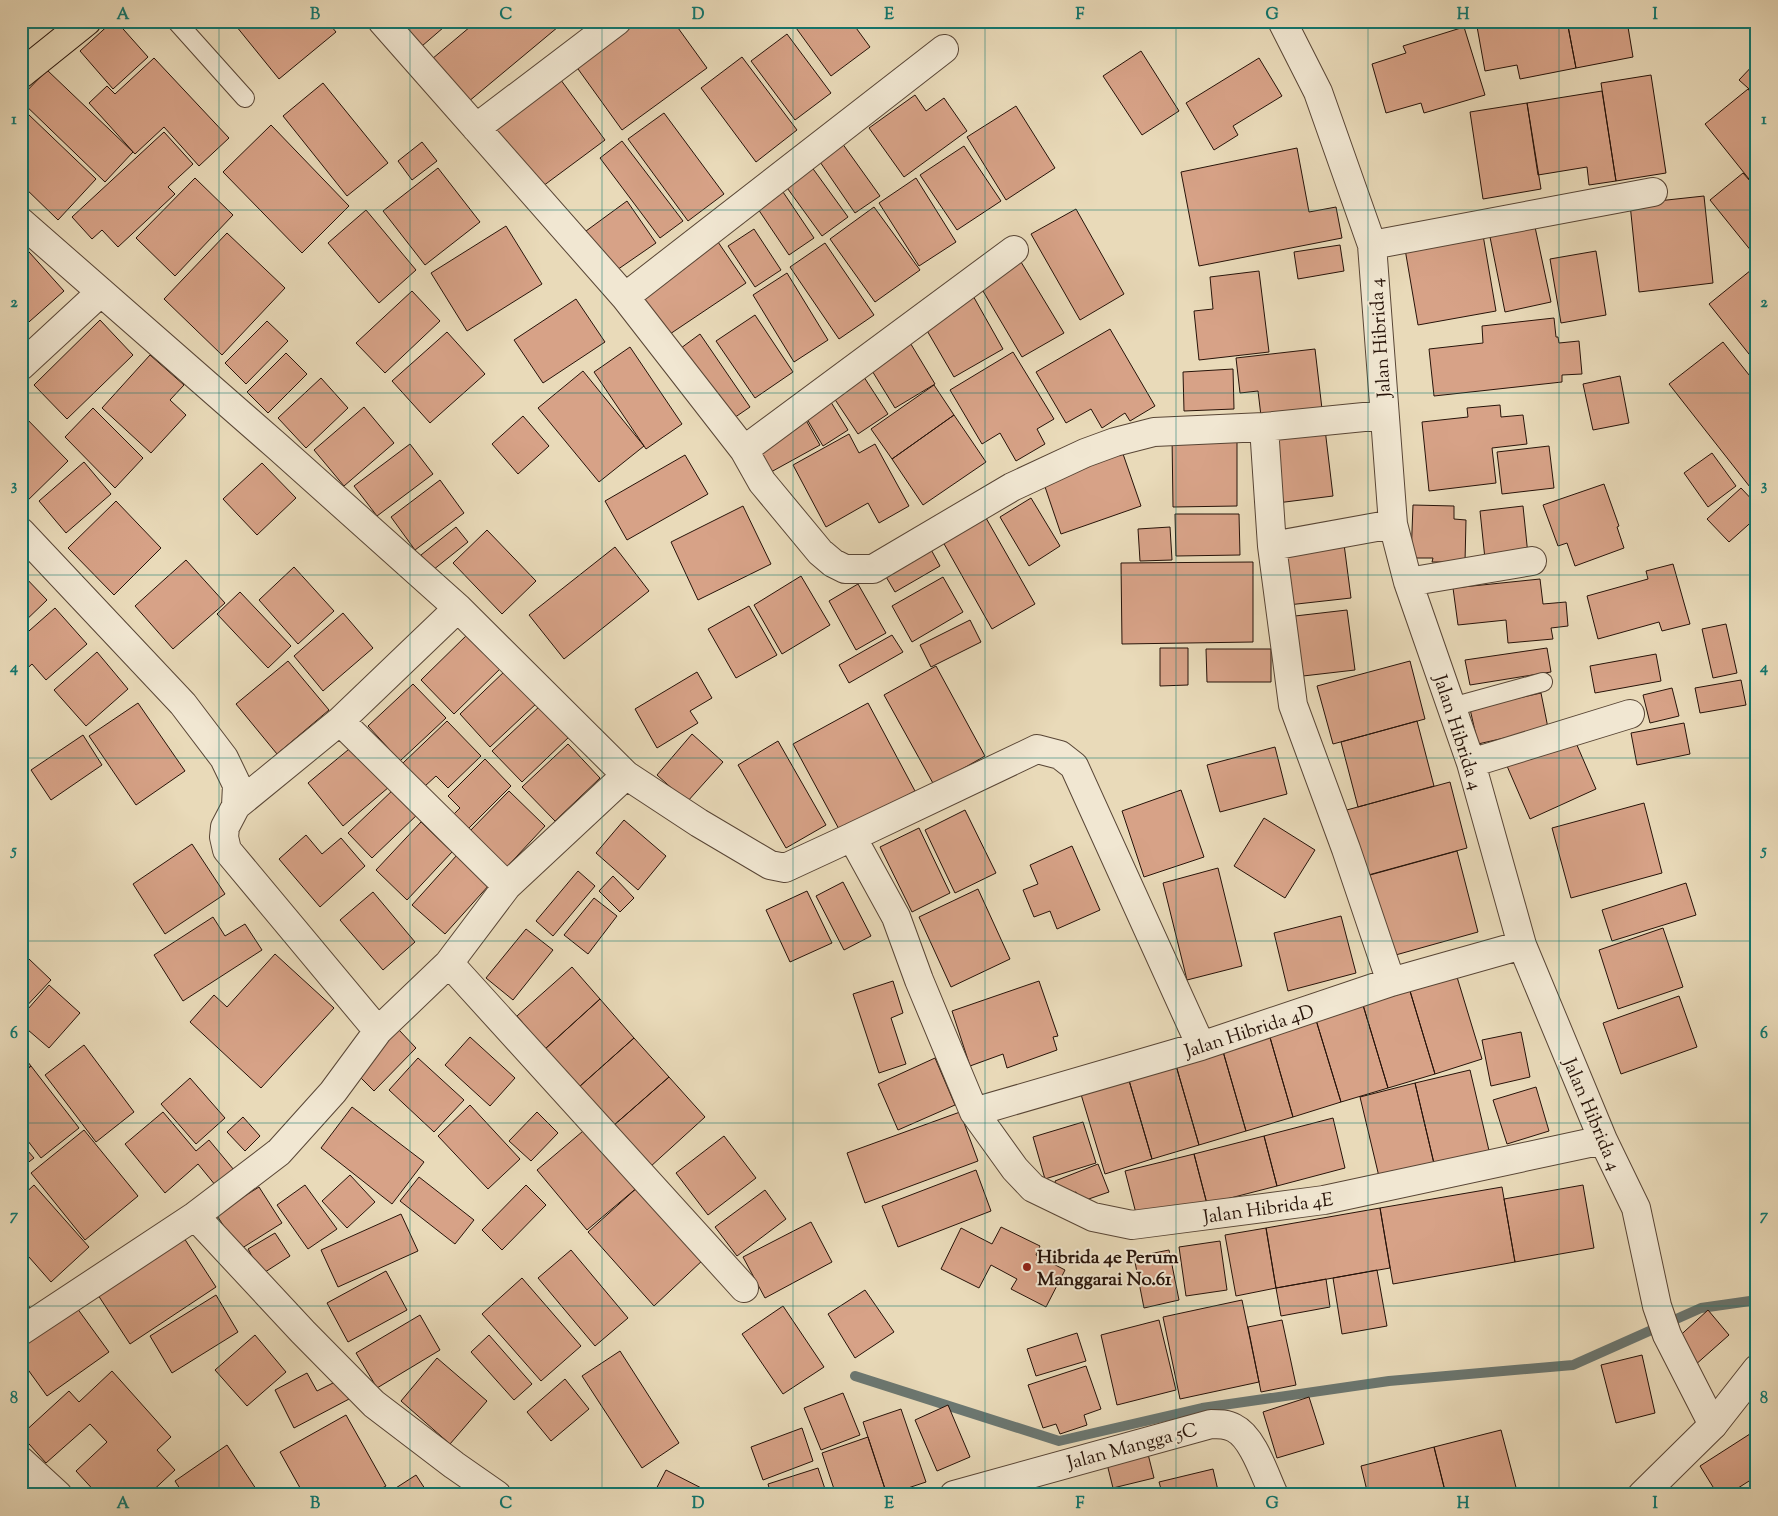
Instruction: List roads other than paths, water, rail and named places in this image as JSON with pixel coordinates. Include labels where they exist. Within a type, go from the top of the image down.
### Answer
[{"type":"main road","points":[[21,74],[87,21]]},
{"type":"street","points":[[382,21],[625,297],[744,450],[762,482],[820,552],[833,563],[845,569],[873,568],[1012,487],[1100,448],[1154,432],[1264,427],[1384,415]]},
{"type":"street","points":[[476,128],[617,21]]},
{"type":"street","name":"Jalan Hibrida 4","points":[[1282,21],[1318,92],[1372,245],[1392,524],[1408,582],[1471,763],[1522,944],[1603,1140],[1636,1208],[1657,1306],[1667,1335],[1713,1425]]},
{"type":"street","points":[[625,297],[944,48]]},
{"type":"street","points":[[1372,245],[1653,192]]},
{"type":"street","points":[[21,222],[286,453],[458,608],[626,775],[770,865],[785,868],[1038,748],[1060,755],[1074,766],[1201,1046]]},
{"type":"street","points":[[744,450],[1014,250]]},
{"type":"street","points":[[21,366],[101,292]]},
{"type":"street","points":[[1264,427],[1272,546],[1293,705],[1346,848],[1392,982]]},
{"type":"street","points":[[1272,546],[1392,524]]},
{"type":"street","points":[[21,532],[183,704],[224,758],[237,785],[236,806]]},
{"type":"street","points":[[1408,582],[1532,561]]},
{"type":"street","points":[[378,1031],[226,850],[224,827],[236,806],[340,721],[458,608]]},
{"type":"street","points":[[1471,763],[1630,714]]},
{"type":"street","points":[[340,721],[507,886]]},
{"type":"street","points":[[21,1331],[195,1216],[279,1152],[333,1092],[378,1031],[449,963],[507,886],[626,775]]},
{"type":"street","name":"Jalan Hibrida 4E","points":[[852,837],[896,917],[919,980],[974,1112],[1015,1169],[1033,1188],[1093,1218],[1132,1226],[1324,1200],[1603,1140]]},
{"type":"street","name":"Jalan Hibrida 4D","points":[[974,1112],[1201,1046],[1392,982],[1522,944]]},
{"type":"street","points":[[449,963],[744,1288]]},
{"type":"street","points":[[195,1216],[374,1404],[496,1495]]},
{"type":"street","points":[[1642,1495],[1713,1425],[1756,1372]]},
{"type":"street","name":"Jalan Mangga 5C","points":[[954,1495],[1211,1424],[1236,1428],[1246,1436],[1274,1495]]},
{"type":"street","points":[[21,1461],[58,1495]]},
{"type":"lane","points":[[176,21],[245,98]]},
{"type":"lane","points":[[1452,707],[1542,682]]},
{"type":"waterway","points":[[855,1376],[1059,1441],[1202,1408],[1389,1381],[1573,1365],[1701,1308],[1757,1300]]},
{"type":"place","name":"Hibrida 4e Perum Manggarai No.61","points":[[1027,1267]]}]
